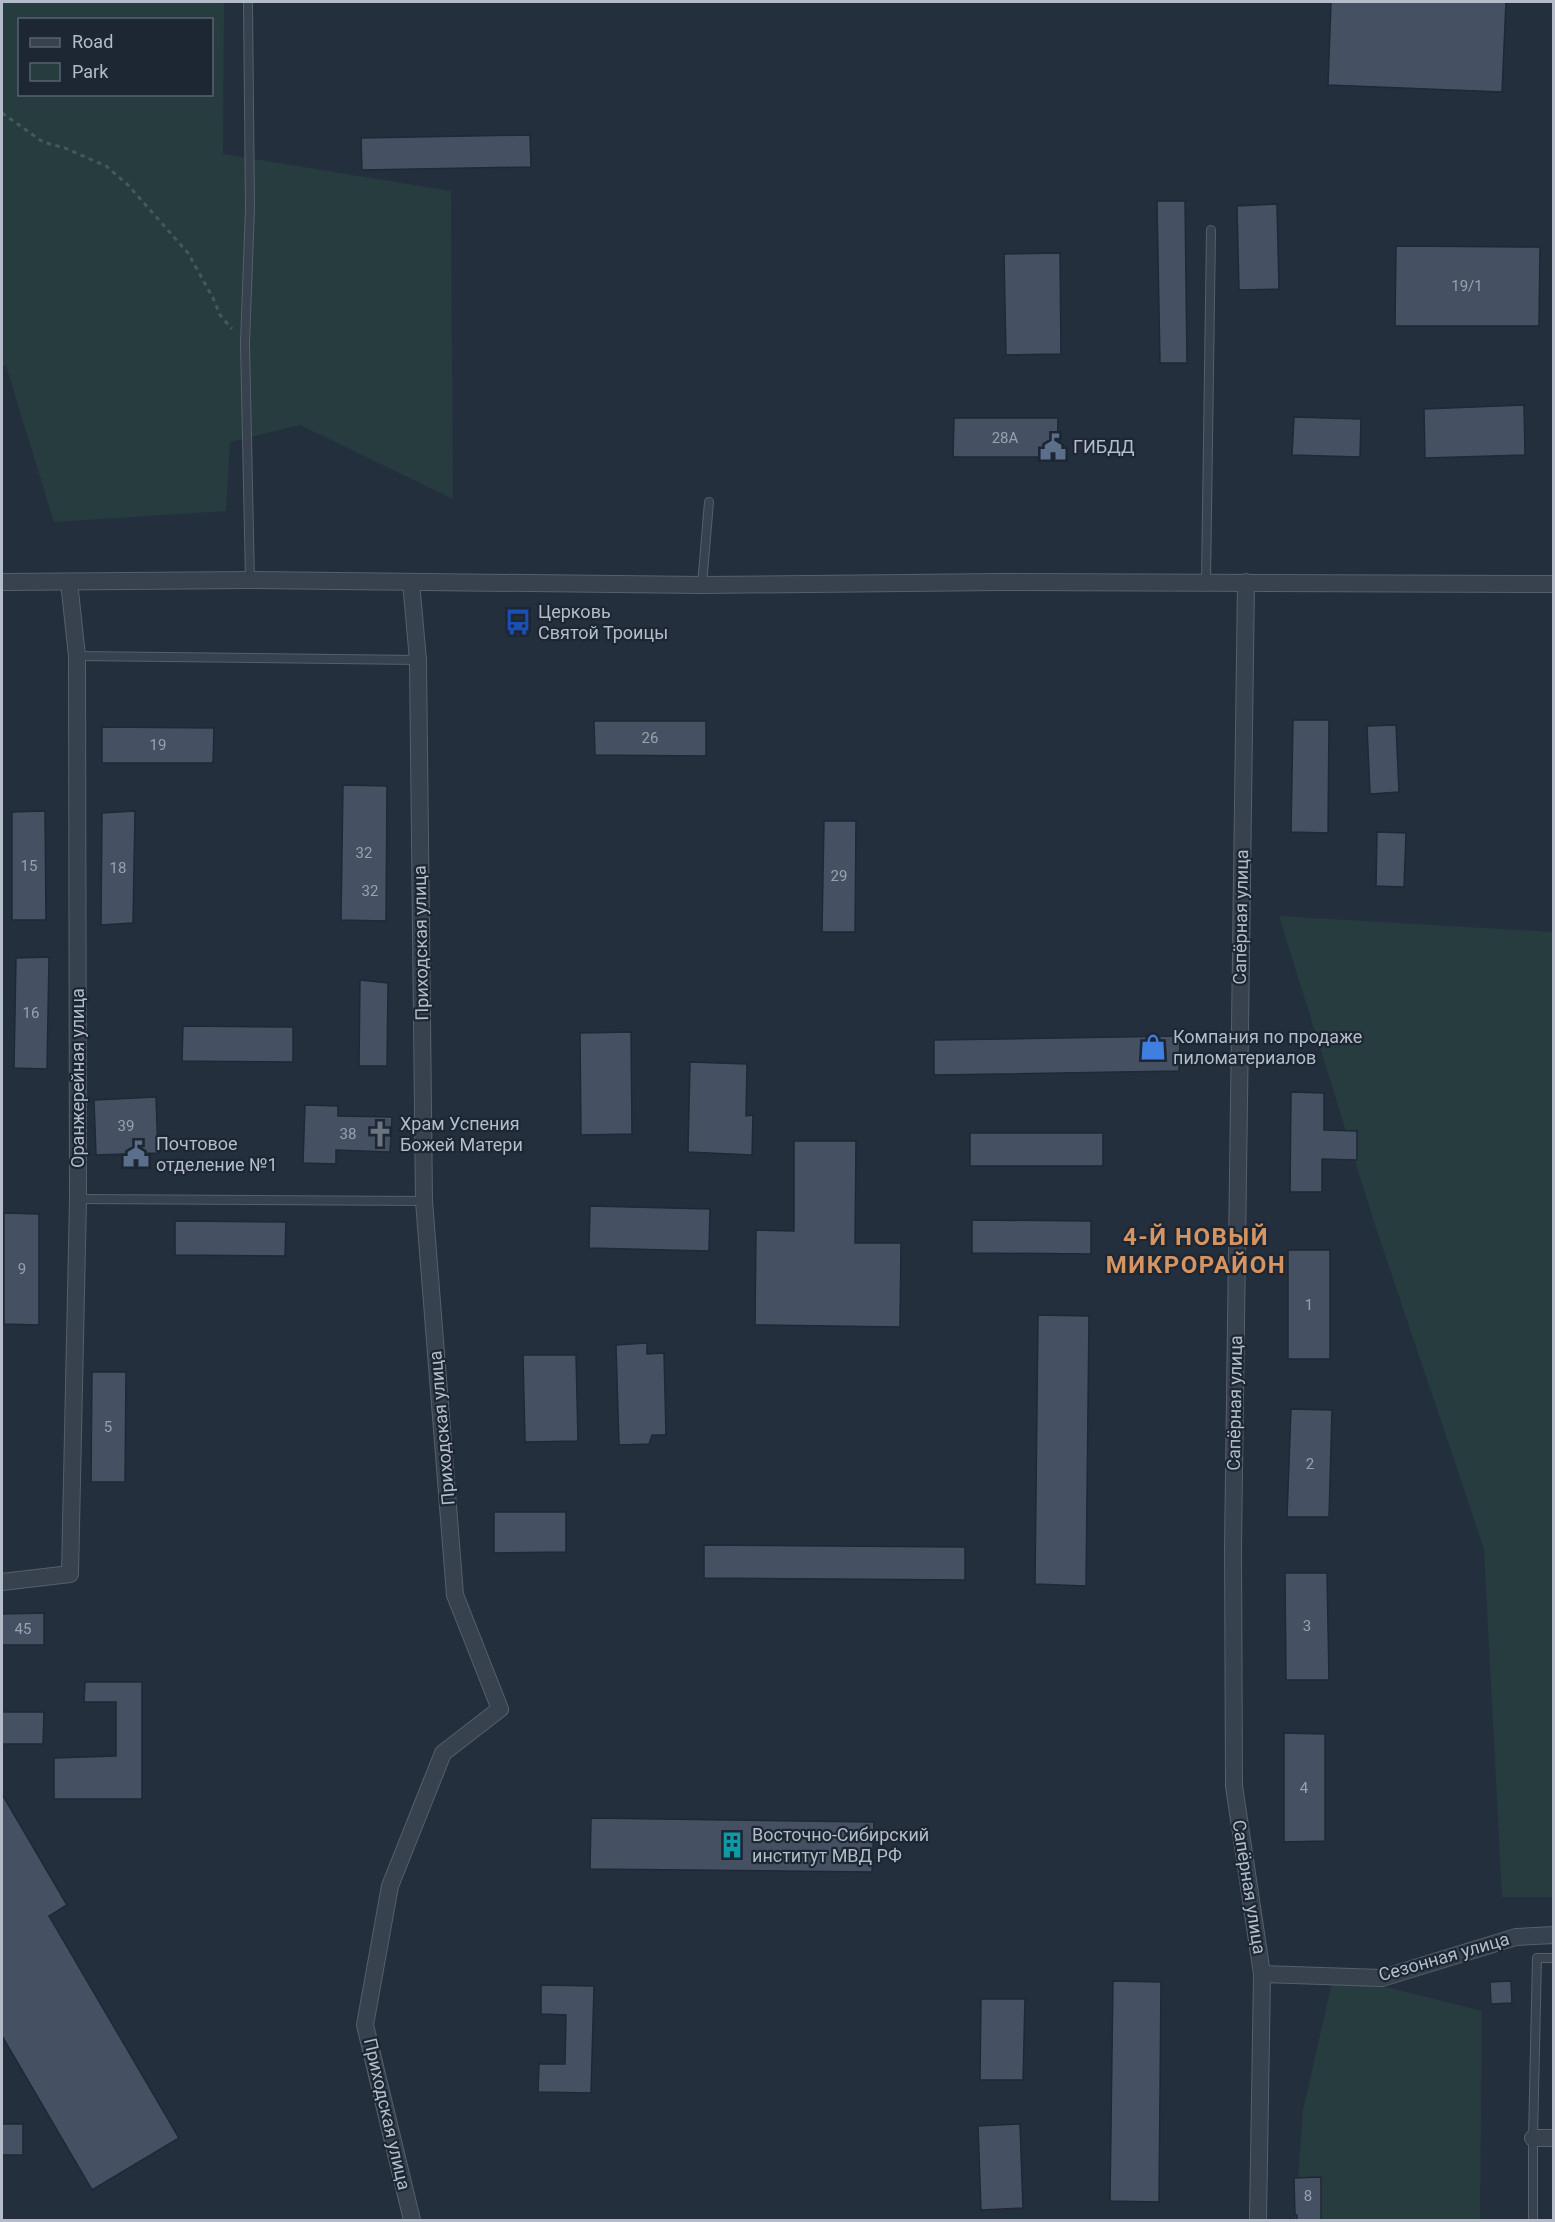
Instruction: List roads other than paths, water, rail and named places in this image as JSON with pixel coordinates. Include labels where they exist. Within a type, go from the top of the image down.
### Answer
[{"type":"street","points":[[2,582],[250,580],[702,585],[1000,582],[1554,584]]},
{"type":"street","name":"Оранжерейная улица","points":[[2,1582],[70,1574],[78,1199],[77,656],[69,582]]},
{"type":"street","name":"Приходская улица","points":[[411,582],[418,660],[424,1201],[455,1595],[500,1709],[443,1753],[390,1886],[365,2025],[412,2220]]},
{"type":"street","name":"Сапёрная улица","points":[[1246,582],[1233,1547],[1233,1774],[1263,1974],[1258,2220]]},
{"type":"street","name":"Сезонная улица","points":[[1263,1974],[1383,1978],[1515,1937],[1554,1935]]},
{"type":"street","points":[[1533,2138],[1554,2138]]},
{"type":"lane","points":[[248,2],[250,208],[245,343],[250,580]]},
{"type":"lane","points":[[1206,582],[1211,230]]},
{"type":"lane","points":[[702,585],[709,502]]},
{"type":"lane","points":[[77,656],[418,660]]},
{"type":"lane","points":[[78,1199],[424,1201]]},
{"type":"lane","points":[[1533,2220],[1537,1958],[1554,1958]]},
{"type":"place","name":"ГИБДД","points":[[1053,447]]},
{"type":"place","name":"Церковь Святой Троицы","points":[[518,622]]},
{"type":"place","name":"Компания по продаже пиломатериалов","points":[[1153,1047]]},
{"type":"place","name":"Храм Успения Божей Матери","points":[[380,1134]]},
{"type":"place","name":"Почтовое отделение №1","points":[[136,1154]]},
{"type":"place","name":"Восточно-Сибирский институт МВД РФ","points":[[732,1845]]},
{"type":"district","name":"4-Й НОВЫЙ МИКРОРАЙОН","points":[[1196,1251]]}]
